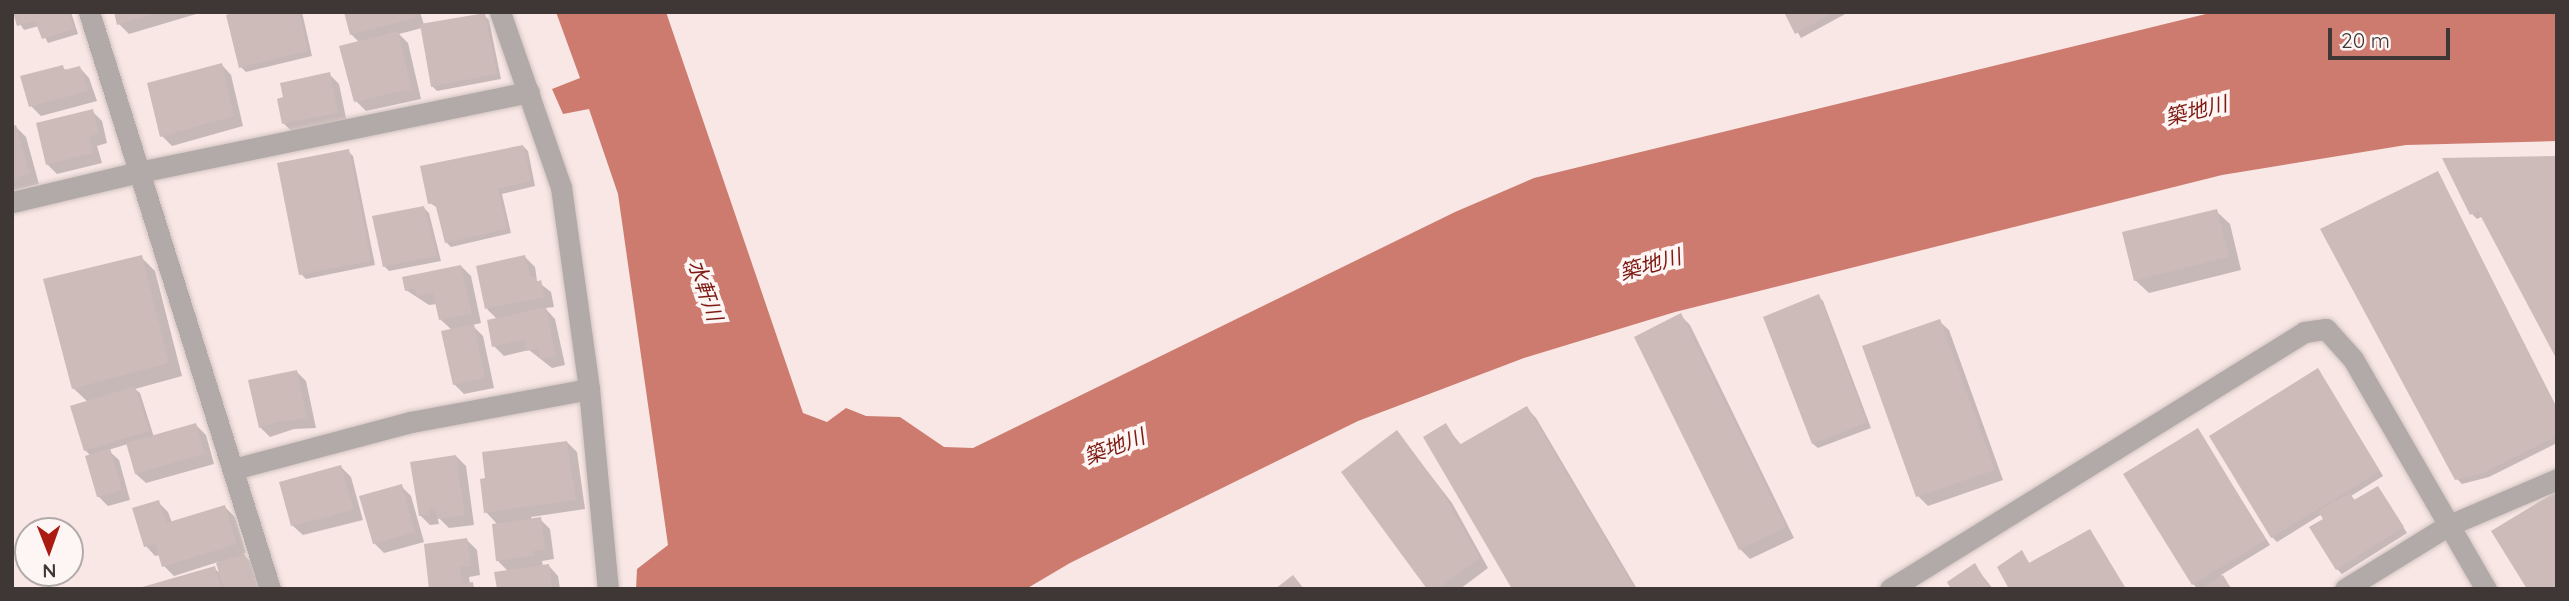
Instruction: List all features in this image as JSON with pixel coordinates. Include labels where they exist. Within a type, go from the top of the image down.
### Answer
[{"type":"street","points":[[89,12],[270,589]]},
{"type":"street","points":[[500,12],[561,187],[589,389],[608,589]]},
{"type":"street","points":[[12,202],[139,172],[529,92]]},
{"type":"street","points":[[1890,589],[2304,332],[2326,329],[2353,359],[2447,526],[2486,589]]},
{"type":"street","points":[[234,469],[411,422],[589,389]]},
{"type":"street","points":[[2345,589],[2447,526],[2557,478]]},
{"type":"water","points":[[556,12],[666,12],[803,413],[827,422],[846,408],[866,416],[900,417],[944,447],[973,448],[1455,212],[1534,178],[2214,12],[2557,12],[2557,141],[2406,145],[2222,175],[1675,312],[1524,358],[1358,421],[1070,563],[1026,589],[636,589],[637,569],[668,545],[618,194],[589,109],[563,114],[552,89],[580,78]]},
{"type":"building","points":[[13,12],[69,12],[74,29],[42,39],[35,21],[17,26]]},
{"type":"building","points":[[114,12],[157,12],[158,13],[117,25]]},
{"type":"building","points":[[235,12],[299,12],[308,51],[239,68],[226,15]]},
{"type":"building","points":[[344,12],[414,12],[416,18],[350,35]]},
{"type":"building","points":[[1784,12],[1835,12],[1795,34]]},
{"type":"building","points":[[485,13],[497,74],[431,87],[420,24]]},
{"type":"building","points":[[398,31],[412,89],[354,102],[339,46]]},
{"type":"building","points":[[222,63],[234,116],[160,137],[147,83]]},
{"type":"building","points":[[63,65],[64,70],[80,66],[88,91],[29,107],[20,76]]},
{"type":"building","points":[[330,72],[338,113],[282,124],[277,99],[283,97],[280,83]]},
{"type":"building","points":[[93,109],[99,133],[89,137],[93,153],[46,165],[36,123]]},
{"type":"building","points":[[16,125],[30,174],[12,179],[12,126]]},
{"type":"building","points":[[523,145],[531,181],[498,189],[507,229],[445,243],[435,203],[428,204],[420,166]]},
{"type":"building","points":[[349,149],[371,261],[299,275],[277,163]]},
{"type":"building","points":[[2557,156],[2557,360],[2478,211],[2470,215],[2442,158]]},
{"type":"building","points":[[2438,171],[2557,410],[2557,436],[2483,473],[2455,480],[2320,229]]},
{"type":"building","points":[[424,206],[437,256],[383,267],[372,216]]},
{"type":"building","points":[[2217,209],[2229,257],[2134,281],[2122,232]]},
{"type":"building","points":[[142,255],[169,363],[72,389],[43,279]]},
{"type":"building","points":[[525,255],[530,277],[535,276],[536,282],[541,280],[545,297],[485,309],[476,266]]},
{"type":"building","points":[[461,265],[472,314],[439,320],[433,293],[417,296],[415,288],[405,291],[402,277]]},
{"type":"building","points":[[1819,294],[1867,423],[1812,444],[1763,317]]},
{"type":"building","points":[[546,307],[556,356],[540,359],[538,348],[527,351],[524,340],[492,347],[487,320]]},
{"type":"building","points":[[1681,313],[1786,527],[1739,550],[1634,337]]},
{"type":"building","points":[[1940,319],[1995,470],[1916,497],[1862,346]]},
{"type":"building","points":[[474,324],[485,378],[453,385],[441,331]]},
{"type":"building","points":[[2318,368],[2380,471],[2271,538],[2209,436]]},
{"type":"building","points":[[297,370],[307,418],[284,420],[259,428],[248,380]]},
{"type":"building","points":[[135,386],[149,431],[84,451],[70,406]]},
{"type":"building","points":[[1527,406],[1635,589],[1512,589],[1423,437],[1446,423],[1459,445]]},
{"type":"building","points":[[196,423],[205,454],[135,474],[126,443]]},
{"type":"building","points":[[2198,428],[2266,540],[2192,585],[2123,474]]},
{"type":"building","points":[[1397,430],[1442,491],[1480,558],[1438,589],[1427,589],[1341,472]]},
{"type":"building","points":[[567,441],[576,500],[484,513],[480,479],[485,478],[482,452]]},
{"type":"building","points":[[110,448],[122,490],[97,497],[85,456]]},
{"type":"building","points":[[456,455],[465,515],[437,519],[435,508],[429,509],[430,515],[419,516],[410,462]]},
{"type":"building","points":[[341,465],[354,510],[291,526],[279,482]]},
{"type":"building","points":[[402,484],[415,532],[373,544],[359,496]]},
{"type":"building","points":[[2378,486],[2404,527],[2336,570],[2309,527],[2323,519],[2318,511],[2350,493],[2354,500]]},
{"type":"building","points":[[2557,491],[2557,589],[2527,589],[2491,531]]},
{"type":"building","points":[[159,500],[166,523],[225,505],[237,544],[162,567],[155,544],[144,547],[132,508]]},
{"type":"building","points":[[541,517],[545,550],[533,551],[534,556],[496,561],[492,524]]},
{"type":"building","points":[[2090,529],[2126,589],[2009,589],[1997,567],[2022,550],[2029,563]]},
{"type":"building","points":[[467,538],[471,566],[460,567],[462,584],[473,582],[474,589],[429,589],[424,544]]},
{"type":"building","points":[[245,554],[256,589],[224,589],[216,563]]},
{"type":"building","points":[[1975,563],[1990,589],[1951,589],[1947,582]]},
{"type":"building","points":[[549,564],[552,587],[497,589],[494,572]]},
{"type":"building","points":[[215,566],[221,589],[139,589],[139,588]]},
{"type":"building","points":[[1293,575],[1304,589],[1275,589]]},
{"type":"building","points":[[2223,575],[2231,589],[2200,589]]},
{"type":"water label","name":"築地川","points":[[2196,110]]},
{"type":"water label","name":"築地川","points":[[1650,264]]},
{"type":"water label","name":"水軒川","points":[[706,290]]},
{"type":"water label","name":"築地川","points":[[1114,446]]}]
